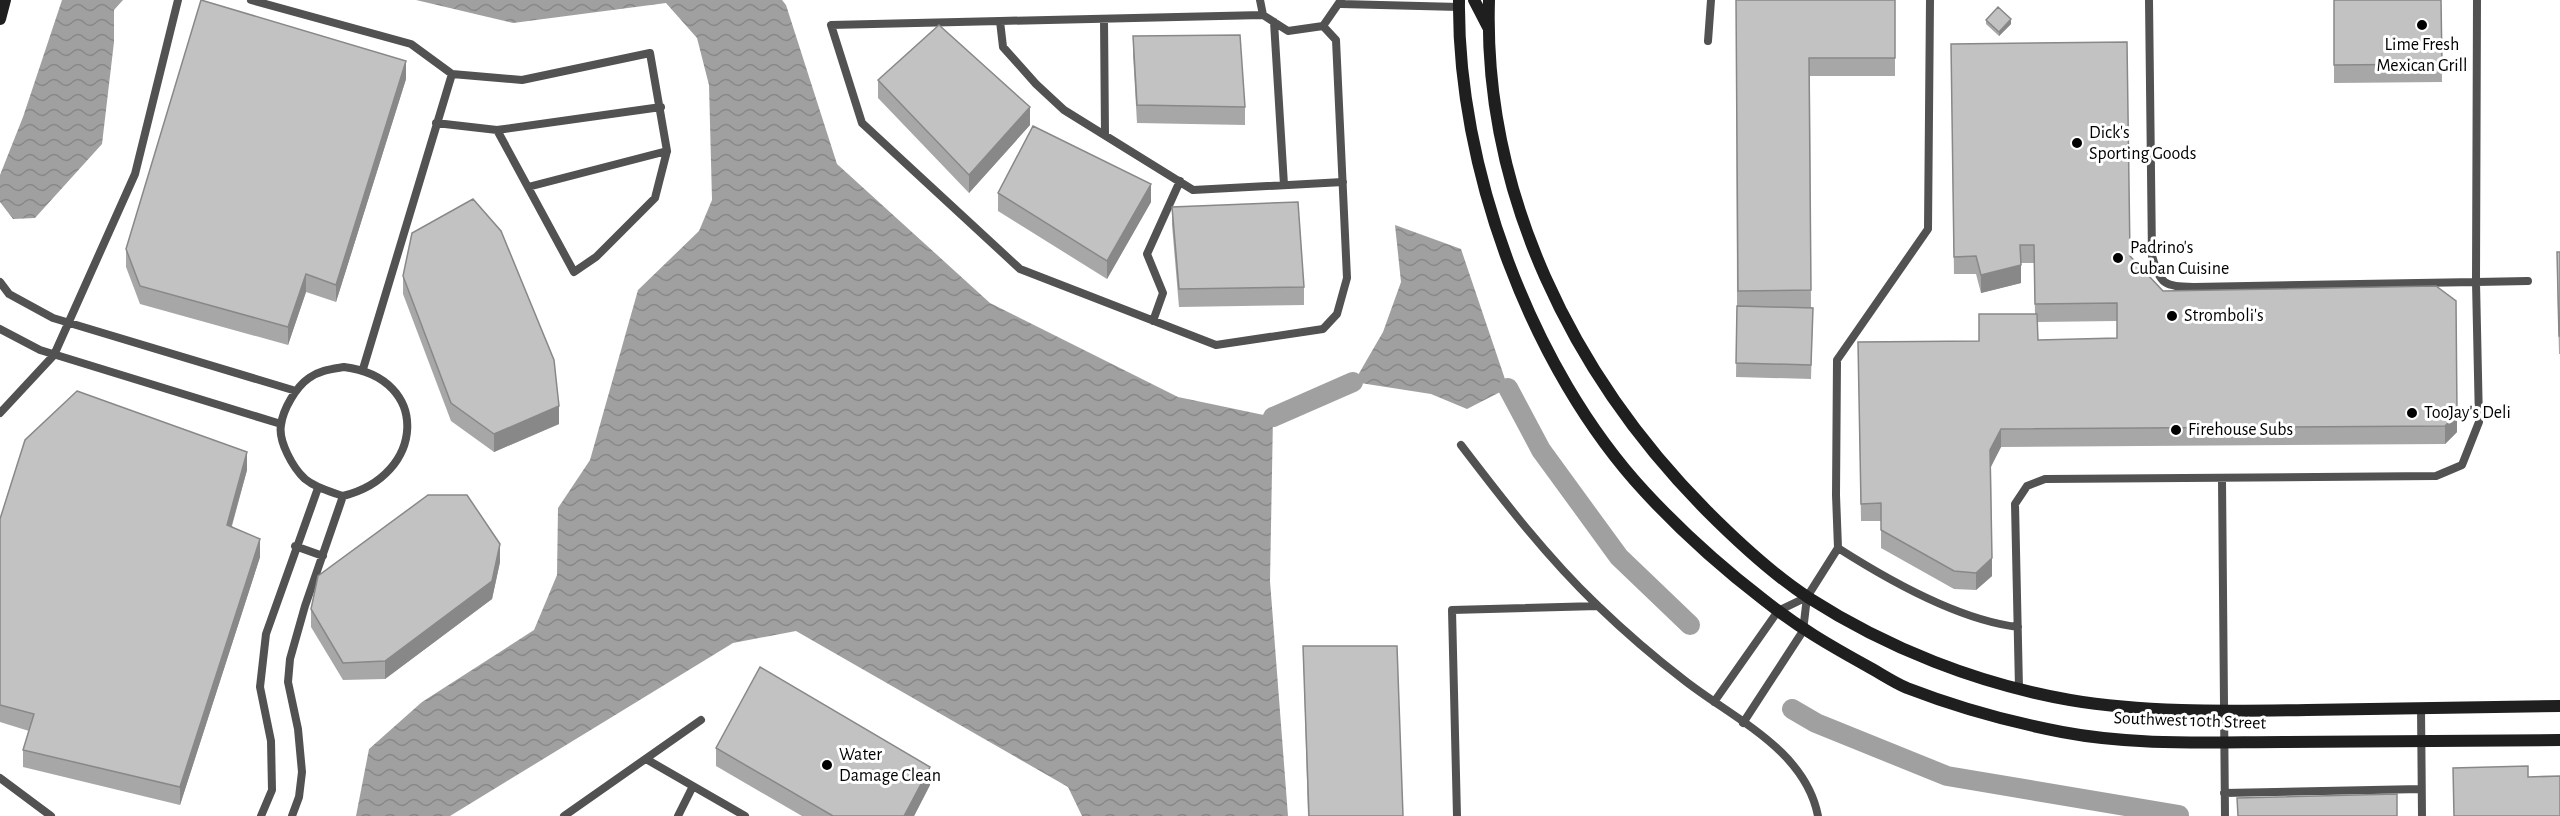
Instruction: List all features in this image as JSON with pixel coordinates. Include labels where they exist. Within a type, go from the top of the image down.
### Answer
[{"type":"street","points":[[0,19],[4,0]]},
{"type":"street","points":[[1474,0],[1488,28]]},
{"type":"street","points":[[1488,28],[1489,0]]},
{"type":"street","name":"Southwest 10th Street","points":[[1459,3],[1460,47],[1468,113],[1486,192],[1523,299],[1556,366],[1590,420],[1642,489],[1713,561],[1803,631],[1905,687],[2010,720],[2065,732],[2153,742],[2560,740]]},
{"type":"street","name":"Southwest 10th Street","points":[[1488,28],[1497,116],[1526,234],[1544,280],[1603,386],[1666,470],[1734,538],[1808,597],[1918,657],[2019,688],[2081,701],[2156,709],[2222,711],[2560,706]]},
{"type":"lane","points":[[0,413],[54,355],[135,174],[178,0]]},
{"type":"lane","points":[[251,0],[411,44],[452,74],[522,80],[650,53],[661,106],[667,152],[655,198],[596,257],[574,272],[497,130]]},
{"type":"lane","points":[[1260,0],[1263,15]]},
{"type":"lane","points":[[1708,41],[1711,0]]},
{"type":"lane","points":[[1743,723],[1803,631],[1808,597],[1838,548],[1836,495],[1838,360],[1928,229],[1930,0]]},
{"type":"lane","points":[[2149,0],[2152,256],[2158,278],[2168,286],[2528,281]]},
{"type":"lane","points":[[2019,688],[2015,504],[2027,486],[2045,479],[2436,476],[2462,465],[2479,422],[2476,282],[2477,0]]},
{"type":"lane","points":[[1323,26],[1336,39],[1343,182],[1347,278],[1337,314],[1323,329],[1216,345],[1020,269],[862,123],[831,25],[1263,15],[1288,31],[1323,26],[1341,2],[1459,3]]},
{"type":"lane","points":[[1104,19],[1105,135]]},
{"type":"lane","points":[[1000,21],[1003,47],[1036,84],[1064,110],[1193,190],[1343,182]]},
{"type":"lane","points":[[1274,22],[1284,185]]},
{"type":"lane","points":[[363,369],[452,74]]},
{"type":"lane","points":[[436,123],[497,130],[661,106]]},
{"type":"lane","points":[[528,187],[667,152]]},
{"type":"lane","points":[[1153,321],[1163,293],[1147,254],[1180,181]]},
{"type":"lane","points":[[0,282],[9,294],[53,318],[296,391]]},
{"type":"lane","points":[[0,329],[54,355],[281,424]]},
{"type":"lane","points":[[345,367],[363,369],[381,378],[395,391],[404,408],[408,426],[406,446],[398,463],[384,477],[343,496],[318,488],[304,478],[295,467],[286,448],[281,424],[296,391],[309,378],[326,369],[345,367]]},
{"type":"lane","points":[[1461,445],[1556,563],[1598,606],[1683,679],[1790,760],[1806,782],[1818,816]]},
{"type":"lane","points":[[2222,479],[2224,816]]},
{"type":"lane","points":[[261,816],[272,790],[271,741],[260,687],[266,634],[295,546],[318,488]]},
{"type":"lane","points":[[292,816],[299,797],[302,772],[298,729],[288,682],[290,659],[343,496]]},
{"type":"lane","points":[[295,546],[323,556]]},
{"type":"lane","points":[[1838,548],[1944,606],[2002,625],[2018,627]]},
{"type":"lane","points":[[1714,702],[1778,611],[1808,597]]},
{"type":"lane","points":[[1457,816],[1452,610],[1598,606]]},
{"type":"lane","points":[[2421,708],[2422,816]]},
{"type":"lane","points":[[564,816],[701,720]]},
{"type":"lane","points":[[646,759],[745,816]]},
{"type":"lane","points":[[0,778],[51,816]]},
{"type":"lane","points":[[678,816],[693,786]]},
{"type":"lane","points":[[2224,793],[2421,789]]},
{"type":"lane","points":[[2270,792],[2271,804]]},
{"type":"water","points":[[62,0],[123,0],[114,10],[114,42],[102,144],[35,218],[13,219],[0,202],[0,175],[23,117]]},
{"type":"water","points":[[416,0],[782,0],[786,5],[837,164],[990,303],[1178,397],[1273,417],[1270,581],[1288,816],[1082,816],[1068,787],[796,631],[733,643],[450,816],[356,816],[369,749],[422,702],[534,630],[557,575],[558,508],[590,460],[638,290],[699,231],[712,200],[709,85],[697,38],[666,3],[513,23]]},
{"type":"water","points":[[1395,225],[1461,249],[1508,388],[1467,409],[1431,394],[1354,382],[1383,332],[1401,282]]},
{"type":"building","points":[[201,0],[406,61],[336,285],[306,274],[288,327],[140,286],[126,249]]},
{"type":"building","points":[[1736,0],[1895,0],[1895,58],[1809,58],[1811,290],[1738,291]]},
{"type":"building","points":[[2334,0],[2441,0],[2442,64],[2334,65]]},
{"type":"building","points":[[1998,7],[2011,19],[1999,32],[1986,20]]},
{"type":"building","points":[[939,25],[1030,107],[969,175],[878,80]]},
{"type":"building","points":[[1240,35],[1245,107],[1137,105],[1133,36]]},
{"type":"building","points":[[2127,42],[2130,256],[2163,291],[2436,286],[2456,301],[2457,414],[2445,426],[2001,429],[1990,450],[1992,558],[1976,573],[1954,571],[1881,530],[1881,503],[1861,504],[1858,342],[1979,341],[1979,314],[2037,314],[2038,340],[2117,338],[2117,303],[2035,304],[2034,245],[2020,245],[2021,265],[1981,275],[1976,256],[1954,257],[1951,44]]},
{"type":"building","points":[[1033,126],[1151,184],[1107,261],[998,193]]},
{"type":"building","points":[[473,199],[501,231],[554,360],[559,406],[494,434],[451,403],[403,276],[412,233]]},
{"type":"building","points":[[1298,202],[1304,287],[1179,289],[1172,207]]},
{"type":"building","points":[[2557,252],[2560,252],[2560,336],[2559,336]]},
{"type":"building","points":[[1737,306],[1813,308],[1811,365],[1736,363]]},
{"type":"building","points":[[77,391],[247,452],[227,525],[260,539],[180,787],[23,750],[34,714],[0,705],[0,519],[25,440]]},
{"type":"building","points":[[428,495],[467,495],[500,544],[492,581],[385,661],[343,663],[311,609],[318,576]]},
{"type":"building","points":[[1303,646],[1397,646],[1403,816],[1309,816]]},
{"type":"building","points":[[760,667],[930,767],[904,816],[833,816],[716,748]]},
{"type":"building","points":[[2528,766],[2528,777],[2560,776],[2560,816],[2454,816],[2453,768]]},
{"type":"building","points":[[2397,794],[2397,816],[2238,816],[2237,798]]},
{"type":"waterway","points":[[1273,417],[1353,382]]},
{"type":"waterway","points":[[1508,388],[1541,450],[1619,557],[1690,625]]},
{"type":"waterway","points":[[1792,709],[1816,723],[1947,776],[2179,815]]},
{"type":"place","name":"Lime Fresh Mexican Grill","points":[[2422,25]]},
{"type":"place","name":"Dick's Sporting Goods","points":[[2077,143]]},
{"type":"place","name":"Padrino's Cuban Cuisine","points":[[2118,258]]},
{"type":"place","name":"Stromboli's","points":[[2172,316]]},
{"type":"place","name":"TooJay's Deli","points":[[2412,413]]},
{"type":"place","name":"Firehouse Subs","points":[[2176,430]]},
{"type":"place","name":"Water Damage Clean","points":[[827,765]]}]
